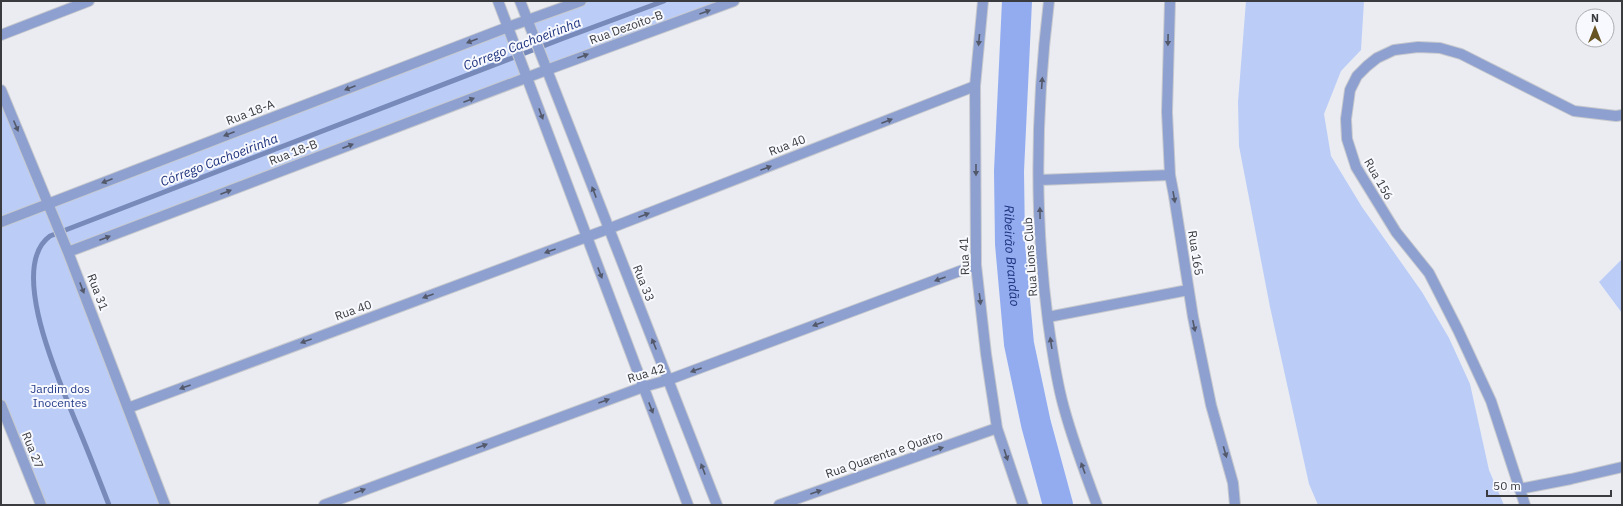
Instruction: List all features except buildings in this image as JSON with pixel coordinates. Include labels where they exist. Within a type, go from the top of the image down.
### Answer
[{"type":"street","points":[[1,35],[89,1]]},
{"type":"street","points":[[498,1],[688,505]]},
{"type":"street","points":[[520,1],[529,23],[581,1]]},
{"type":"street","name":"Rua Dezoito-B","points":[[526,75],[734,1]]},
{"type":"street","name":"Rua 41","points":[[983,1],[975,86],[976,265],[986,354],[997,428],[1023,505]]},
{"type":"street","name":"Rua Lions Club","points":[[1049,1],[1042,84],[1039,180],[1040,236],[1048,317],[1063,406],[1078,455],[1096,505]]},
{"type":"street","name":"Rua 165","points":[[1170,1],[1167,112],[1170,175],[1192,317],[1211,405],[1233,483],[1236,505]]},
{"type":"street","name":"Rua 18-A","points":[[1,222],[50,208],[529,23]]},
{"type":"street","name":"Rua 33","points":[[529,23],[608,229],[717,505]]},
{"type":"street","name":"Rua 156","points":[[1525,505],[1491,401],[1458,330],[1429,273],[1396,232],[1356,167],[1347,139],[1346,119],[1350,90],[1357,76],[1367,66],[1377,58],[1394,50],[1418,47],[1440,48],[1461,54],[1574,111],[1616,116],[1622,115]]},
{"type":"street","name":"Rua 18-B","points":[[67,248],[526,75]]},
{"type":"street","name":"Rua 40","points":[[128,408],[608,229],[975,86]]},
{"type":"street","name":"Rua 31","points":[[1,90],[67,248],[165,505]]},
{"type":"street","points":[[1039,180],[1170,175]]},
{"type":"street","name":"Rua 42","points":[[324,505],[643,387],[668,380],[976,265]]},
{"type":"street","points":[[1048,317],[1188,290]]},
{"type":"street","name":"Rua 27","points":[[1,405],[41,505]]},
{"type":"street","name":"Rua Quarenta e Quatro","points":[[779,505],[997,428]]},
{"type":"street","points":[[1519,489],[1622,467]]},
{"type":"green space","points":[[581,1],[734,1],[552,68],[528,20]]},
{"type":"green space","points":[[1246,1],[1364,1],[1361,50],[1341,71],[1324,114],[1331,156],[1362,207],[1422,292],[1449,338],[1470,384],[1489,470],[1504,505],[1318,505],[1309,484],[1270,307],[1239,146],[1238,102]]},
{"type":"green space","name":"Jardim dos Inocentes","points":[[508,27],[525,73],[68,252],[165,505],[41,505],[1,405],[1,90],[48,203]]},
{"type":"green space","points":[[1622,259],[1622,313],[1599,282]]},
{"type":"shaded area","points":[[1005,1],[1030,1],[1023,118],[999,118]]},
{"type":"waterway","name":"Córrego Cachoeirinha","points":[[109,505],[49,353],[35,298],[34,272],[38,251],[50,236],[664,1]]},
{"type":"waterway","name":"Ribeirão Brandão","points":[[1017,1],[1009,171],[1010,244],[1019,344],[1036,424],[1058,505]]}]
